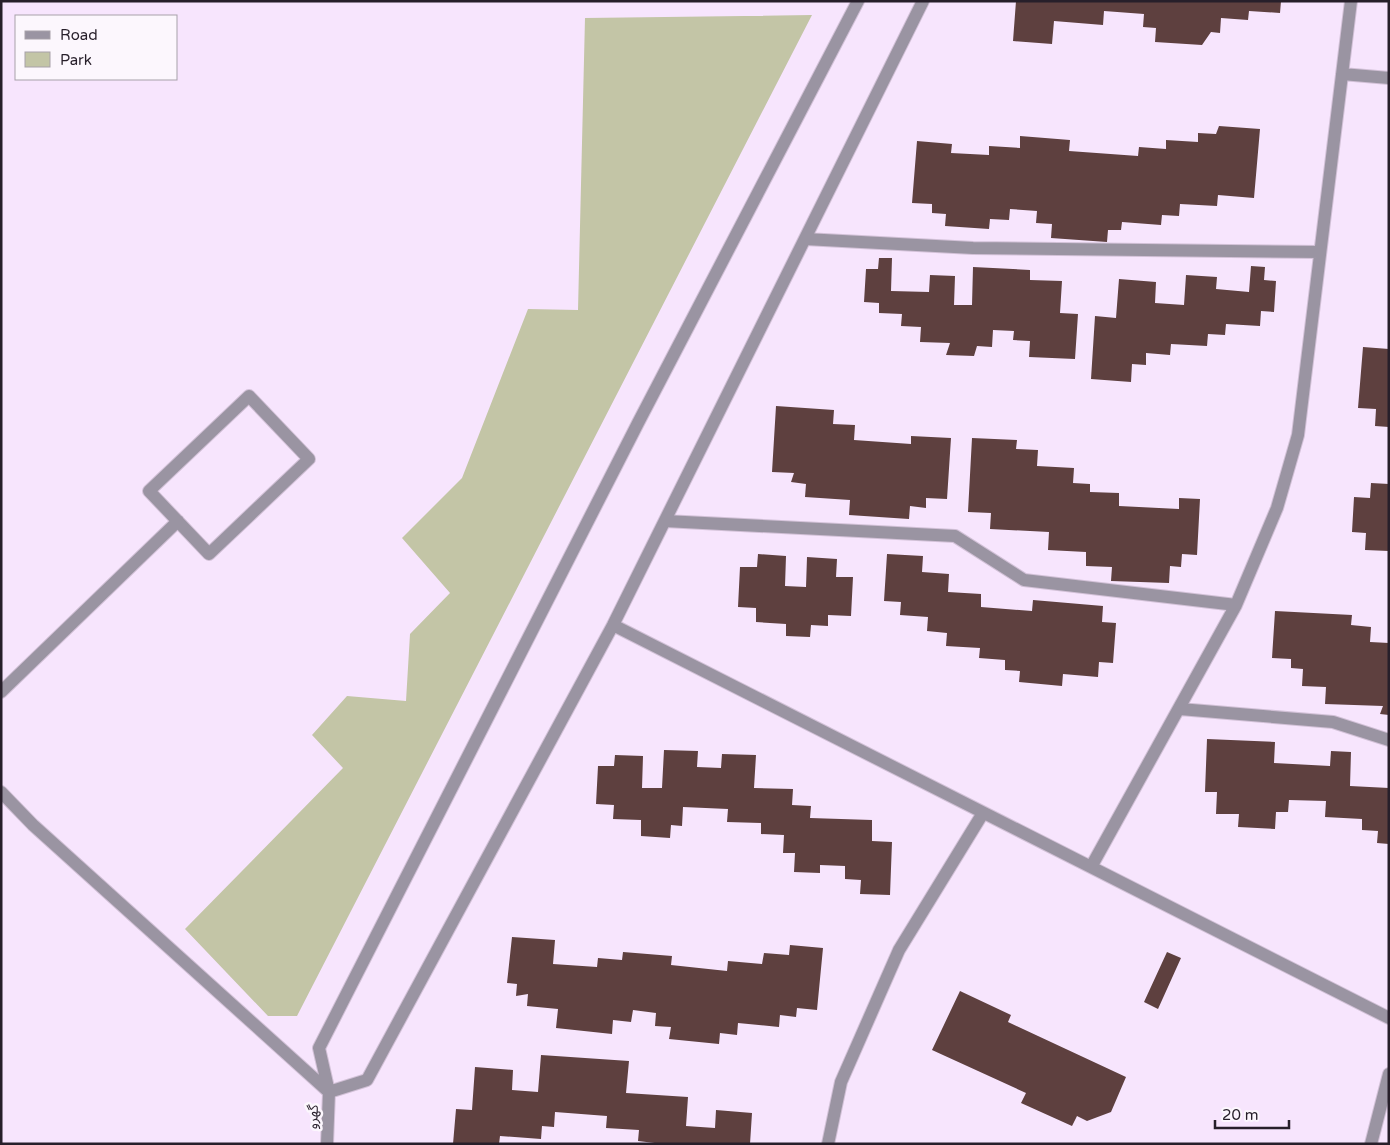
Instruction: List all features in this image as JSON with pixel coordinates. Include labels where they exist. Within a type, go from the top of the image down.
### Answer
[{"type":"street","name":"گهرو","points":[[327,1144],[328,1092],[319,1048],[638,423],[858,1]]},
{"type":"street","points":[[1,792],[33,826],[328,1092],[367,1080],[613,625],[923,1]]},
{"type":"street","points":[[1091,868],[1236,605],[1277,508],[1298,435],[1351,1]]},
{"type":"street","points":[[1342,74],[1389,78]]},
{"type":"street","points":[[805,239],[973,248],[1320,252]]},
{"type":"street","points":[[249,396],[309,459],[210,554],[178,521],[149,491],[249,396]]},
{"type":"street","points":[[1,692],[178,521]]},
{"type":"street","points":[[665,521],[955,536],[1024,580],[1236,605]]},
{"type":"street","points":[[613,625],[1389,1018]]},
{"type":"street","points":[[1180,709],[1333,722],[1389,740]]},
{"type":"street","points":[[828,1144],[841,1082],[899,950],[983,813]]},
{"type":"street","points":[[1371,1144],[1389,1074]]},
{"type":"green space","points":[[812,15],[297,1016],[268,1016],[185,929],[343,768],[312,735],[347,696],[406,701],[410,634],[450,593],[402,538],[462,478],[528,309],[578,310],[585,18]]},
{"type":"building","points":[[1016,1],[1281,1],[1280,13],[1249,11],[1248,20],[1221,18],[1220,33],[1211,32],[1202,45],[1155,42],[1156,28],[1143,27],[1144,14],[1104,11],[1103,25],[1054,21],[1052,44],[1013,41]]},
{"type":"building","points":[[1219,126],[1260,129],[1254,198],[1218,195],[1217,206],[1180,204],[1179,216],[1162,215],[1161,225],[1122,222],[1121,230],[1108,230],[1107,242],[1051,238],[1052,224],[1036,223],[1037,211],[1010,209],[1009,220],[990,219],[989,229],[945,226],[946,214],[932,213],[932,204],[912,203],[917,141],[952,144],[951,153],[989,155],[989,146],[1020,148],[1020,136],[1070,140],[1069,151],[1138,156],[1139,147],[1166,149],[1166,140],[1198,142],[1198,133],[1216,134]]},
{"type":"building","points":[[879,258],[892,258],[891,291],[929,292],[930,275],[955,276],[954,305],[972,305],[973,267],[1030,270],[1030,280],[1062,281],[1060,313],[1078,314],[1075,359],[1029,357],[1030,341],[1013,340],[1014,331],[993,330],[992,347],[977,346],[974,356],[946,355],[950,343],[920,342],[921,327],[901,326],[902,314],[879,313],[879,303],[864,302],[866,269],[878,269]]},
{"type":"building","points":[[1251,266],[1265,267],[1264,280],[1276,281],[1274,312],[1261,311],[1260,326],[1226,324],[1225,335],[1208,334],[1207,346],[1171,344],[1170,355],[1146,353],[1146,365],[1132,364],[1131,382],[1091,379],[1095,316],[1116,318],[1119,279],[1156,282],[1155,303],[1184,305],[1186,275],[1217,277],[1216,289],[1249,292]]},
{"type":"building","points":[[1363,347],[1389,349],[1389,427],[1375,426],[1376,409],[1358,408]]},
{"type":"building","points":[[776,406],[834,410],[833,424],[855,425],[854,440],[911,444],[911,436],[951,438],[947,499],[926,498],[926,508],[910,506],[909,519],[849,515],[850,500],[805,497],[806,484],[791,482],[794,473],[772,472]]},
{"type":"building","points":[[972,438],[1017,440],[1016,449],[1038,450],[1037,466],[1074,468],[1073,483],[1090,484],[1090,492],[1119,493],[1119,506],[1179,509],[1179,498],[1200,499],[1197,555],[1182,554],[1181,567],[1170,566],[1169,583],[1111,581],[1112,567],[1086,566],[1086,552],[1048,550],[1049,532],[990,529],[991,513],[968,512]]},
{"type":"building","points":[[1371,483],[1389,484],[1389,551],[1365,550],[1366,533],[1352,532],[1354,497],[1370,498]]},
{"type":"building","points":[[758,554],[786,556],[785,586],[806,587],[807,557],[837,559],[836,577],[853,577],[851,616],[828,615],[828,626],[811,625],[810,637],[786,636],[786,624],[756,622],[756,608],[738,607],[740,567],[757,567]]},
{"type":"building","points":[[887,554],[923,556],[922,572],[949,574],[948,592],[981,594],[981,607],[1032,611],[1033,600],[1103,606],[1102,622],[1116,623],[1113,663],[1099,662],[1098,677],[1063,674],[1062,686],[1019,682],[1020,671],[1005,670],[1005,660],[979,658],[980,648],[946,646],[947,633],[927,631],[928,617],[900,615],[901,602],[884,601]]},
{"type":"building","points":[[1275,611],[1352,615],[1351,625],[1371,627],[1370,642],[1389,643],[1389,715],[1380,714],[1383,706],[1325,704],[1326,687],[1302,686],[1303,669],[1291,668],[1291,659],[1272,658]]},
{"type":"building","points":[[1207,739],[1275,742],[1274,763],[1330,766],[1331,751],[1351,752],[1350,786],[1389,788],[1389,844],[1377,843],[1378,831],[1362,830],[1362,819],[1325,817],[1326,801],[1289,800],[1288,812],[1276,812],[1275,829],[1238,827],[1239,814],[1216,814],[1217,792],[1205,792]]},
{"type":"building","points":[[664,750],[698,751],[697,767],[721,768],[722,754],[756,755],[754,788],[793,789],[792,805],[811,806],[810,818],[872,820],[872,841],[892,842],[890,895],[860,894],[861,880],[845,879],[845,866],[820,865],[820,873],[794,872],[795,853],[783,853],[784,835],[761,834],[761,823],[727,822],[728,809],[683,807],[682,826],[671,825],[670,838],[641,836],[641,820],[613,819],[614,805],[596,804],[598,766],[614,766],[615,755],[643,756],[642,788],[662,788]]},
{"type":"building","points":[[512,937],[555,940],[553,964],[597,967],[598,958],[622,960],[623,952],[672,956],[671,965],[727,971],[728,961],[762,964],[764,953],[789,955],[790,945],[823,948],[817,1010],[797,1008],[796,1017],[780,1015],[779,1027],[738,1023],[737,1035],[720,1033],[719,1044],[669,1039],[671,1027],[655,1026],[656,1013],[633,1010],[631,1022],[613,1020],[612,1034],[556,1028],[558,1009],[527,1006],[528,994],[516,996],[517,984],[507,983]]},
{"type":"building","points":[[1167,952],[1181,958],[1158,1009],[1144,1002]]},
{"type":"building","points":[[960,991],[1011,1015],[1008,1022],[1126,1077],[1111,1112],[1087,1121],[1077,1116],[1072,1126],[1021,1103],[1026,1093],[932,1050]]},
{"type":"building","points":[[541,1055],[629,1061],[626,1093],[688,1097],[686,1126],[715,1128],[716,1110],[752,1113],[750,1144],[663,1144],[638,1141],[639,1130],[606,1128],[607,1116],[555,1112],[554,1127],[542,1126],[541,1139],[500,1136],[499,1144],[453,1144],[456,1109],[472,1110],[475,1067],[513,1070],[512,1090],[538,1092]]}]
